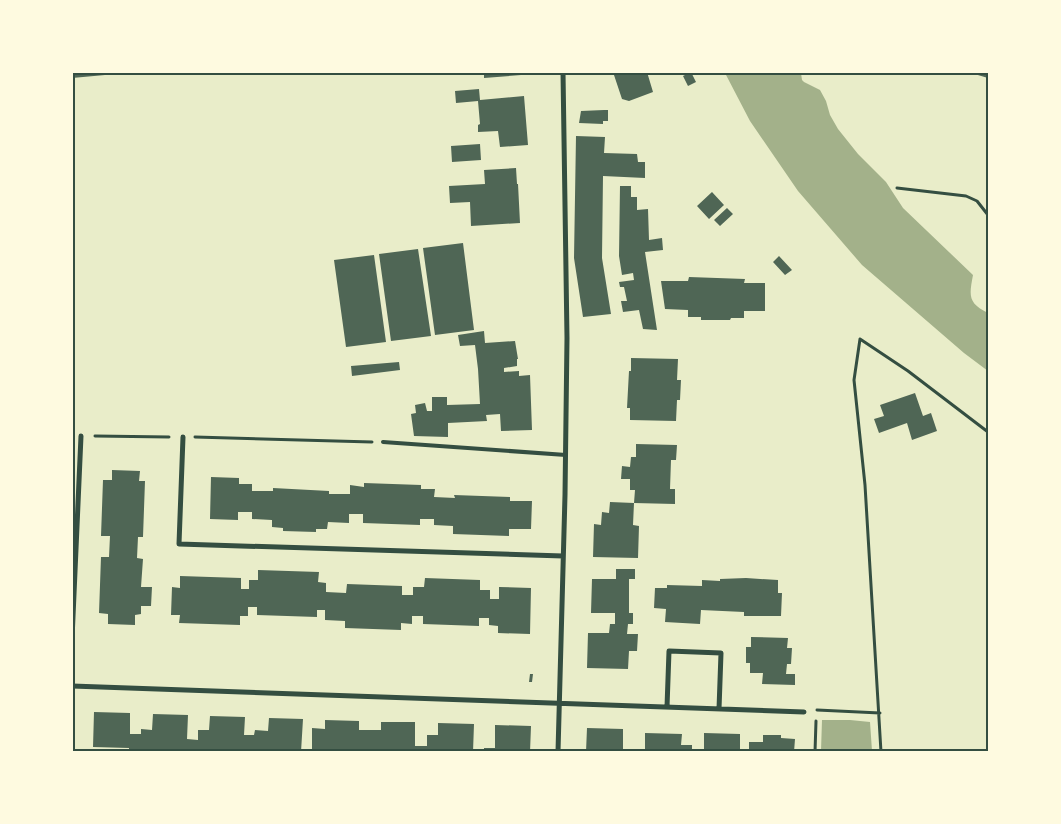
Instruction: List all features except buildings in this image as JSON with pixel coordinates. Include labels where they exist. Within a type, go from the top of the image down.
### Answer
[{"type":"street","points":[[558,752],[564,556],[567,338],[563,72]]},
{"type":"street","points":[[72,639],[81,436]]},
{"type":"street","points":[[183,437],[178,544],[564,556]]},
{"type":"street","points":[[667,707],[669,651],[721,653],[719,709]]},
{"type":"street","points":[[72,686],[804,712]]},
{"type":"lane","points":[[383,442],[566,455]]},
{"type":"path","points":[[896,188],[966,196],[978,201],[988,215]]},
{"type":"path","points":[[881,752],[865,484],[854,380],[860,339],[908,371],[988,432]]},
{"type":"path","points":[[81,436],[383,442]]},
{"type":"path","points":[[804,712],[816,710],[880,713]]},
{"type":"path","points":[[815,752],[816,719]]},
{"type":"shaded area","points":[[725,73],[801,73],[804,82],[820,90],[838,129],[858,154],[886,182],[903,208],[973,275],[971,294],[973,302],[988,313],[988,371],[964,353],[862,265],[798,191],[750,121]]},
{"type":"shaded area","points":[[822,720],[870,722],[872,751],[821,751]]}]
